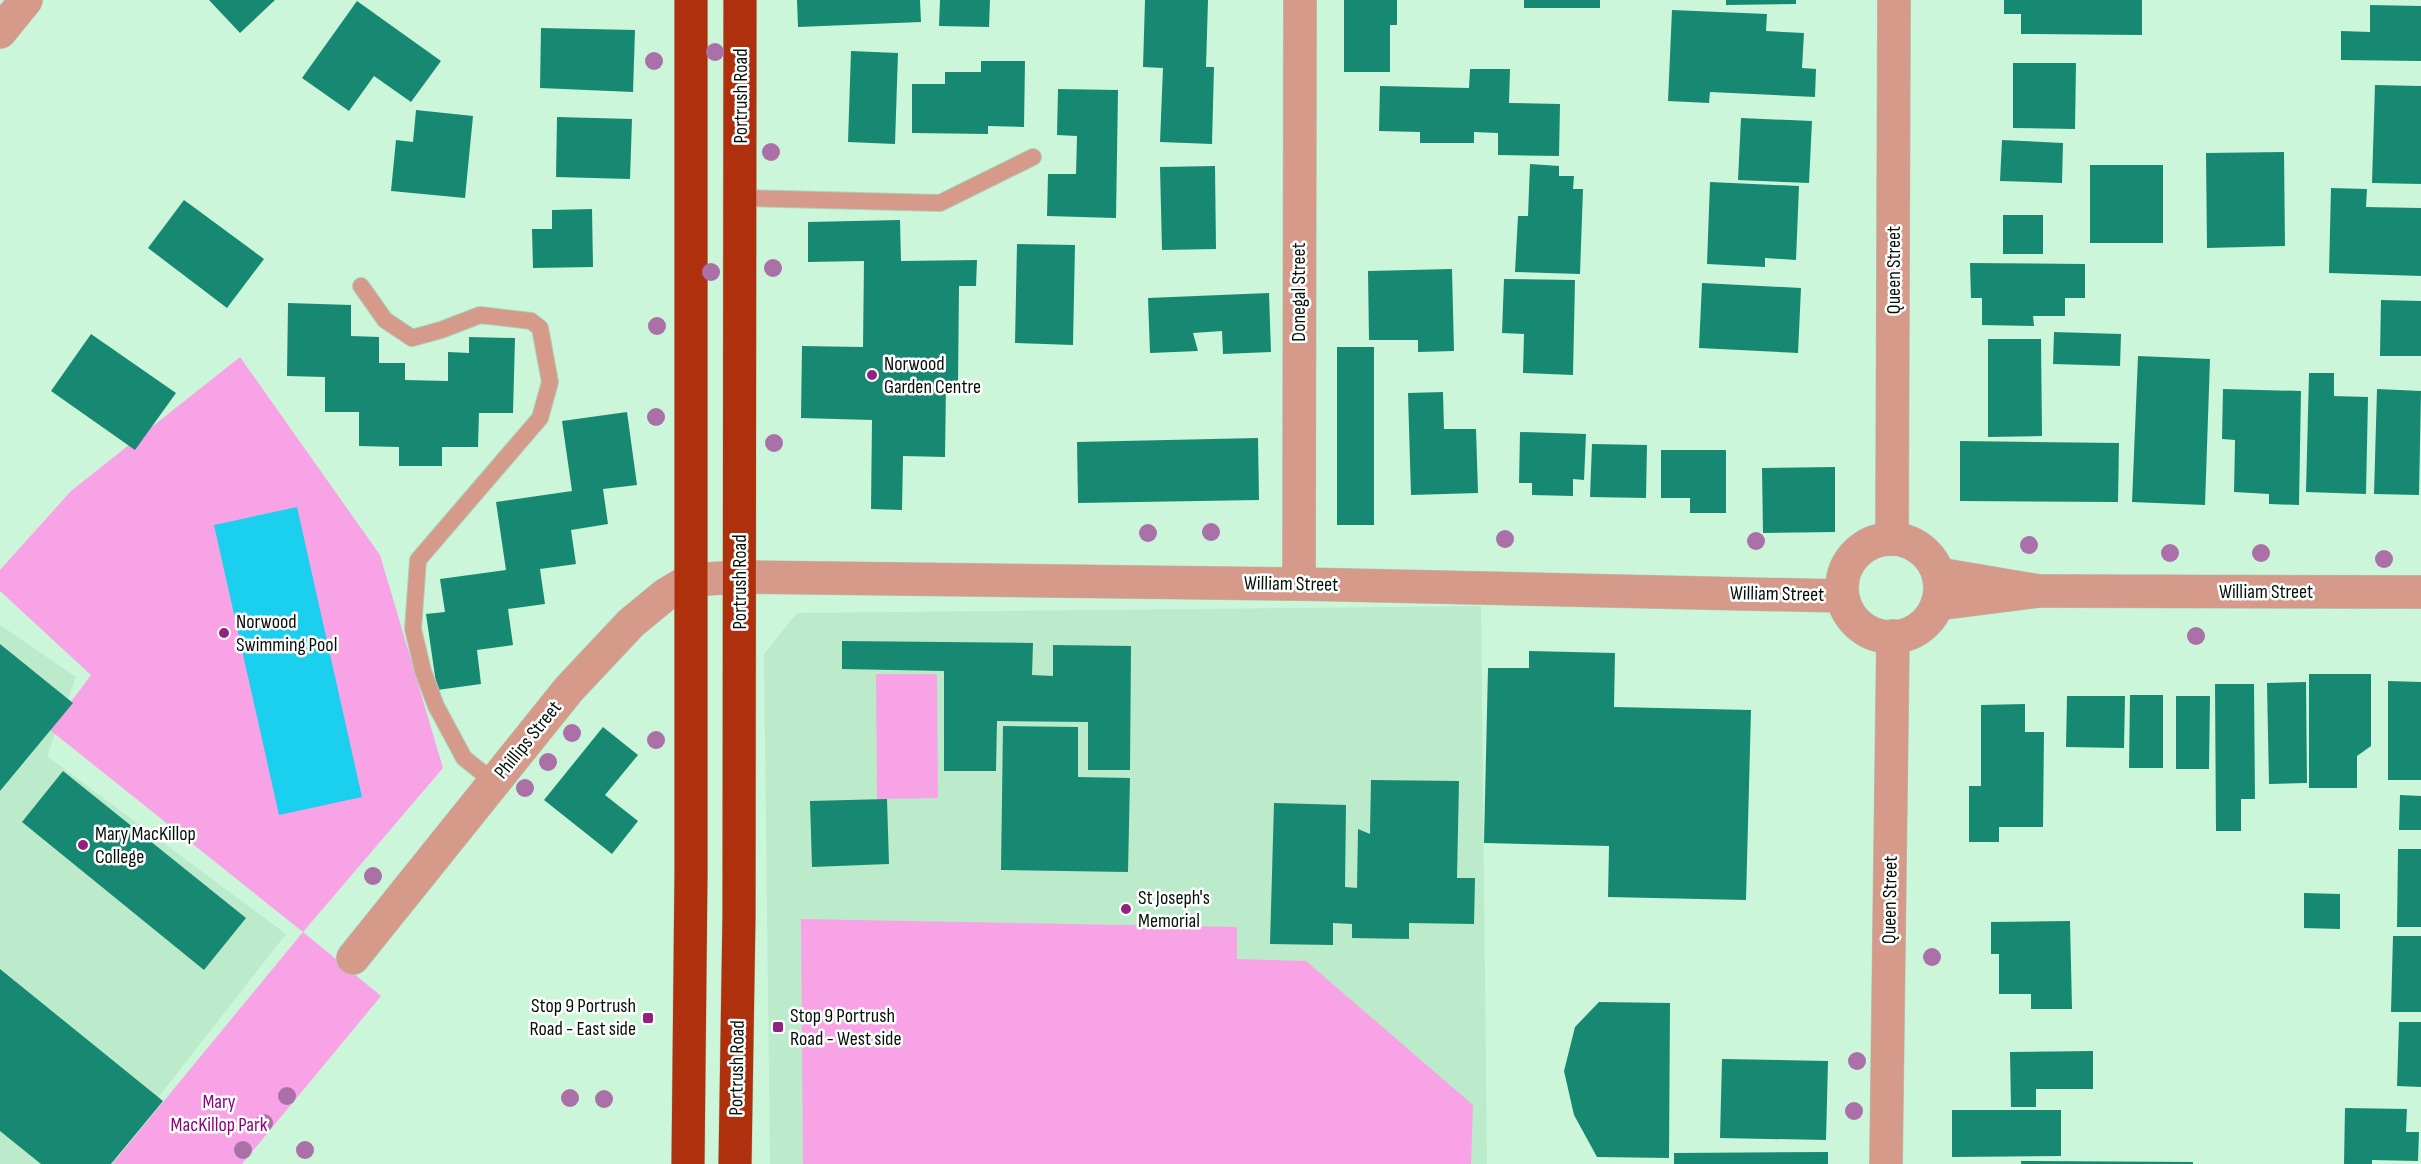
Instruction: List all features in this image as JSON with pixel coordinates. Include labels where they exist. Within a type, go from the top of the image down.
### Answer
[{"type":"highway","points":[[688,1164],[692,873],[691,0]]},
{"type":"highway","name":"Portrush Road","points":[[735,1164],[739,915],[740,0]]},
{"type":"street","points":[[0,32],[26,0]]},
{"type":"street","name":"Donegal Street","points":[[1299,584],[1300,0]]},
{"type":"street","name":"Queen Street","points":[[1892,539],[1894,0]]},
{"type":"street","points":[[1892,539],[1907,542],[1921,549],[1931,561],[1937,589],[1930,617],[1920,627],[1907,634],[1893,636],[1865,630],[1854,621],[1846,609],[1842,596],[1842,581],[1846,567],[1854,555],[1865,546],[1892,539]]},
{"type":"street","name":"Phillips Street","points":[[353,958],[569,689],[631,623],[665,595],[690,580],[740,577]]},
{"type":"street","name":"William Street","points":[[740,577],[1299,584],[1842,596]]},
{"type":"street","name":"William Street","points":[[1937,589],[2421,592]]},
{"type":"street","name":"Queen Street","points":[[1886,1164],[1893,636]]},
{"type":"lane","points":[[741,198],[940,203],[1033,157]]},
{"type":"lane","points":[[361,286],[385,320],[411,338],[441,330],[480,315],[531,321],[540,328],[550,382],[540,418],[418,560],[413,629],[423,671],[436,706],[464,758],[494,782]]},
{"type":"shaded area","name":"St Joseph's Memorial","points":[[1481,606],[1487,1164],[770,1164],[764,654],[797,613]]},
{"type":"shaded area","name":"Mary MacKillop College","points":[[0,625],[76,677],[47,756],[286,934],[106,1164],[0,1164]]},
{"type":"green space","name":"Norwood Swimming Pool","points":[[240,357],[380,555],[443,768],[303,932],[50,730],[91,675],[0,591],[0,570],[71,491]]},
{"type":"green space","points":[[876,674],[937,674],[938,798],[877,799]]},
{"type":"green space","points":[[801,919],[1237,927],[1237,959],[1306,961],[1473,1105],[1471,1164],[803,1164]]},
{"type":"green space","name":"Mary MacKillop Park","points":[[303,932],[381,996],[242,1164],[112,1164]]},
{"type":"water","name":"Norwood Swimming Pool","points":[[297,507],[362,797],[279,815],[214,525]]},
{"type":"building","points":[[209,0],[275,0],[240,33]]},
{"type":"building","points":[[797,0],[920,0],[921,22],[798,27]]},
{"type":"building","points":[[940,0],[990,0],[989,27],[939,26]]},
{"type":"building","points":[[1145,0],[1208,0],[1206,67],[1214,67],[1212,144],[1160,142],[1163,68],[1143,67]]},
{"type":"building","points":[[1344,0],[1397,0],[1397,25],[1390,25],[1390,72],[1344,72]]},
{"type":"building","points":[[1524,0],[1600,0],[1600,8],[1524,8]]},
{"type":"building","points":[[1726,0],[1796,0],[1796,4],[1726,5]]},
{"type":"building","points":[[2004,0],[2142,0],[2142,35],[2021,34],[2021,14],[2004,14]]},
{"type":"building","points":[[357,1],[441,61],[411,102],[374,76],[349,111],[302,78]]},
{"type":"building","points":[[2370,5],[2421,6],[2421,61],[2341,60],[2341,31],[2370,32]]},
{"type":"building","points":[[1672,10],[1767,14],[1766,31],[1804,33],[1802,68],[1816,69],[1815,97],[1710,92],[1709,103],[1668,101]]},
{"type":"building","points":[[541,28],[635,30],[633,92],[540,88]]},
{"type":"building","points":[[851,51],[898,53],[895,144],[848,142]]},
{"type":"building","points":[[981,61],[1025,61],[1024,127],[988,126],[988,134],[912,133],[912,84],[945,84],[945,72],[981,72]]},
{"type":"building","points":[[2013,63],[2076,63],[2075,129],[2013,128]]},
{"type":"building","points":[[1470,69],[1510,69],[1509,103],[1560,104],[1559,156],[1498,155],[1498,133],[1474,132],[1474,143],[1420,143],[1420,132],[1379,131],[1380,86],[1469,88]]},
{"type":"building","points":[[2375,85],[2421,86],[2421,184],[2372,183]]},
{"type":"building","points":[[1058,89],[1118,90],[1116,218],[1047,216],[1048,174],[1076,174],[1077,136],[1057,135]]},
{"type":"building","points":[[416,110],[473,116],[465,198],[391,191],[396,140],[413,142]]},
{"type":"building","points":[[557,117],[632,119],[630,179],[556,177]]},
{"type":"building","points":[[1741,118],[1812,121],[1809,183],[1738,180]]},
{"type":"building","points":[[2002,140],[2063,143],[2062,183],[2000,181]]},
{"type":"building","points":[[2284,152],[2285,246],[2207,248],[2206,153]]},
{"type":"building","points":[[1530,164],[1559,166],[1559,176],[1574,176],[1573,189],[1583,189],[1580,274],[1515,272],[1518,216],[1528,216]]},
{"type":"building","points":[[2090,165],[2163,165],[2163,243],[2090,243]]},
{"type":"building","points":[[1215,166],[1216,249],[1162,250],[1160,167]]},
{"type":"building","points":[[1710,182],[1799,186],[1796,260],[1765,258],[1765,267],[1707,264]]},
{"type":"building","points":[[2331,188],[2367,189],[2366,207],[2421,208],[2421,276],[2329,273]]},
{"type":"building","points":[[184,200],[264,259],[227,308],[148,248]]},
{"type":"building","points":[[592,209],[593,267],[533,268],[532,229],[552,229],[552,210]]},
{"type":"building","points":[[2003,215],[2043,215],[2043,254],[2003,254]]},
{"type":"building","points":[[900,220],[901,261],[977,260],[976,286],[959,286],[958,383],[946,383],[945,457],[903,456],[902,510],[871,509],[872,420],[801,418],[802,346],[863,347],[864,261],[808,262],[808,222]]},
{"type":"building","points":[[1017,244],[1075,245],[1073,345],[1015,343]]},
{"type":"building","points":[[1970,263],[2085,264],[2085,298],[2065,298],[2065,316],[2033,316],[2034,326],[1982,325],[1982,298],[1971,298]]},
{"type":"building","points":[[1452,269],[1454,351],[1418,352],[1418,340],[1369,340],[1368,271]]},
{"type":"building","points":[[1504,279],[1575,280],[1573,375],[1523,373],[1524,334],[1502,333]]},
{"type":"building","points":[[1702,283],[1801,288],[1798,353],[1699,348]]},
{"type":"building","points":[[1269,293],[1271,352],[1223,354],[1222,331],[1193,333],[1198,351],[1150,353],[1148,298]]},
{"type":"building","points":[[2381,300],[2421,301],[2421,356],[2380,356]]},
{"type":"building","points":[[288,303],[351,305],[351,336],[379,337],[379,363],[405,363],[405,380],[448,381],[448,352],[469,353],[469,337],[515,338],[513,413],[479,413],[478,447],[442,447],[442,466],[399,466],[399,447],[359,446],[359,412],[325,412],[325,377],[287,376]]},
{"type":"building","points":[[2054,332],[2121,334],[2120,366],[2053,364]]},
{"type":"building","points":[[91,334],[176,393],[135,450],[51,391]]},
{"type":"building","points":[[1988,339],[2041,339],[2042,436],[1988,437]]},
{"type":"building","points":[[1337,347],[1374,347],[1374,525],[1337,525]]},
{"type":"building","points":[[2138,356],[2210,359],[2205,505],[2132,502]]},
{"type":"building","points":[[2309,373],[2334,373],[2334,396],[2368,397],[2366,494],[2306,492]]},
{"type":"building","points":[[2223,389],[2301,391],[2299,505],[2269,504],[2269,494],[2234,492],[2235,440],[2222,439]]},
{"type":"building","points":[[2377,389],[2421,391],[2419,495],[2374,494]]},
{"type":"building","points":[[1443,392],[1444,429],[1476,429],[1478,493],[1411,495],[1408,393]]},
{"type":"building","points":[[627,412],[637,485],[603,489],[608,524],[571,530],[576,564],[540,569],[545,604],[508,609],[513,645],[477,650],[481,684],[437,690],[426,614],[445,612],[440,579],[506,570],[496,502],[572,491],[562,421]]},
{"type":"building","points":[[1520,432],[1586,434],[1584,480],[1573,479],[1573,496],[1532,495],[1532,483],[1519,483]]},
{"type":"building","points":[[1258,438],[1259,500],[1078,503],[1077,442]]},
{"type":"building","points":[[1960,441],[2119,443],[2118,502],[1960,501]]},
{"type":"building","points":[[1592,444],[1647,445],[1646,498],[1590,497]]},
{"type":"building","points":[[1661,450],[1726,450],[1726,513],[1690,513],[1690,498],[1661,498]]},
{"type":"building","points":[[1835,467],[1835,532],[1763,533],[1762,468]]},
{"type":"building","points":[[842,641],[1033,643],[1032,675],[1053,676],[1053,645],[1131,646],[1130,770],[1088,770],[1088,722],[997,721],[996,771],[944,771],[944,671],[842,669]]},
{"type":"building","points":[[0,644],[73,703],[0,791]]},
{"type":"building","points":[[1529,651],[1615,653],[1614,707],[1751,710],[1746,900],[1608,897],[1609,846],[1484,843],[1488,668],[1529,668]]},
{"type":"building","points":[[2309,674],[2371,674],[2371,746],[2357,756],[2357,788],[2309,788]]},
{"type":"building","points":[[2388,681],[2421,682],[2421,780],[2388,780]]},
{"type":"building","points":[[2306,682],[2307,783],[2269,784],[2267,683]]},
{"type":"building","points":[[2215,684],[2254,684],[2255,799],[2241,799],[2241,831],[2216,831]]},
{"type":"building","points":[[2130,695],[2163,695],[2163,768],[2129,768]]},
{"type":"building","points":[[2067,696],[2125,696],[2124,748],[2066,747]]},
{"type":"building","points":[[2176,696],[2210,696],[2209,769],[2176,769]]},
{"type":"building","points":[[2025,704],[2025,732],[2044,732],[2043,827],[1999,827],[1999,842],[1969,842],[1969,786],[1981,786],[1981,705]]},
{"type":"building","points":[[1003,726],[1078,727],[1078,777],[1130,778],[1128,872],[1001,870]]},
{"type":"building","points":[[603,727],[638,755],[605,795],[638,821],[612,854],[544,800]]},
{"type":"building","points":[[63,771],[246,918],[204,970],[22,822]]},
{"type":"building","points":[[1371,780],[1459,781],[1457,878],[1475,878],[1474,924],[1409,923],[1409,939],[1352,938],[1352,924],[1333,923],[1333,945],[1270,944],[1274,803],[1346,805],[1345,887],[1357,888],[1358,829],[1370,834]]},
{"type":"building","points":[[2400,795],[2421,796],[2421,830],[2399,830]]},
{"type":"building","points":[[887,799],[889,864],[812,867],[810,801]]},
{"type":"building","points":[[2398,849],[2421,849],[2421,927],[2397,927]]},
{"type":"building","points":[[2304,893],[2340,894],[2340,929],[2304,928]]},
{"type":"building","points":[[2070,921],[2072,1009],[2031,1009],[2031,994],[1999,994],[1999,954],[1991,954],[1991,922]]},
{"type":"building","points":[[2393,936],[2421,936],[2421,1012],[2391,1012]]},
{"type":"building","points":[[0,969],[163,1101],[111,1164],[41,1164],[0,1131]]},
{"type":"building","points":[[1599,1002],[1670,1003],[1669,1158],[1597,1157],[1574,1115],[1564,1071],[1575,1027]]},
{"type":"building","points":[[2399,1022],[2421,1022],[2421,1087],[2397,1086]]},
{"type":"building","points":[[2093,1051],[2093,1089],[2036,1089],[2036,1107],[2011,1107],[2010,1052]]},
{"type":"building","points":[[1722,1059],[1828,1061],[1826,1140],[1720,1138]]},
{"type":"building","points":[[2345,1108],[2407,1109],[2406,1132],[2419,1132],[2418,1161],[2372,1160],[2372,1164],[2344,1164]]},
{"type":"building","points":[[1952,1110],[2061,1110],[2061,1156],[1952,1157]]},
{"type":"building","points":[[1828,1152],[1828,1164],[1674,1164],[1674,1153]]},
{"type":"building","points":[[2021,1161],[2193,1162],[2193,1164],[2021,1164]]},
{"type":"place","name":"Norwood Garden Centre","points":[[872,375]]},
{"type":"place","name":"Norwood Swimming Pool","points":[[224,633]]},
{"type":"place","name":"Mary MacKillop College","points":[[83,845]]},
{"type":"place","name":"St Joseph's Memorial","points":[[1126,909]]},
{"type":"place","name":"Stop 9 Portrush Road - East side","points":[[648,1018]]},
{"type":"place","name":"Stop 9 Portrush Road - West side","points":[[778,1027]]}]
